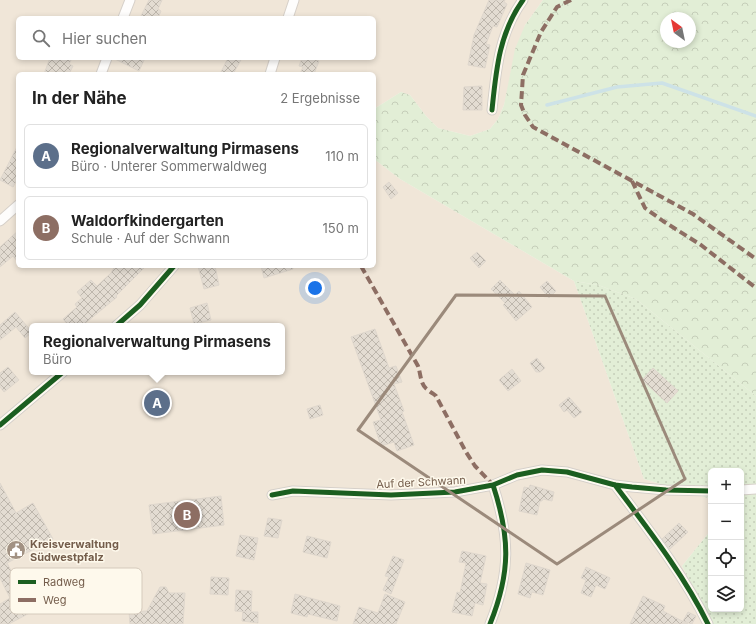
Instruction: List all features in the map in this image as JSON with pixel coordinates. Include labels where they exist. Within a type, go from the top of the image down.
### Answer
[{"type":"street","points":[[124,16],[130,0]]},
{"type":"street","points":[[289,16],[294,0]]},
{"type":"street","points":[[492,110],[496,64],[502,41],[516,10],[523,0]]},
{"type":"street","points":[[102,72],[106,60]]},
{"type":"street","points":[[271,72],[274,60]]},
{"type":"street","points":[[0,221],[16,207]]},
{"type":"street","points":[[119,323],[140,305],[172,268]]},
{"type":"street","points":[[0,425],[59,375]]},
{"type":"street","name":"Auf der Schwann","points":[[272,495],[293,491],[391,495],[455,492],[493,485],[517,475],[542,470],[580,474],[615,485],[666,490],[708,491]]},
{"type":"street","points":[[490,624],[501,593],[505,575],[506,556],[506,536],[493,485]]},
{"type":"street","points":[[615,485],[677,572],[700,607],[708,624]]},
{"type":"street","points":[[744,490],[756,489]]},
{"type":"highlighted area","points":[[456,295],[605,296],[685,479],[557,564],[358,430]]},
{"type":"shaded area","points":[[0,0],[543,0],[525,25],[504,105],[498,119],[490,129],[470,136],[438,128],[426,116],[410,95],[401,92],[376,108],[376,72],[16,72],[16,268],[376,268],[376,161],[400,179],[574,281],[644,479],[708,498],[708,534],[682,566],[712,624],[0,624]]},
{"type":"green space","points":[[543,0],[756,0],[756,396],[636,299],[598,285],[574,281],[400,179],[376,161],[376,108],[401,92],[410,95],[426,116],[438,128],[470,136],[490,129],[498,119],[504,105],[515,49],[525,25]]},
{"type":"green space","points":[[574,281],[598,285],[636,299],[756,396],[756,624],[712,624],[682,566],[708,534],[708,612],[744,612],[744,468],[708,468],[708,498],[644,479]]},
{"type":"building","points":[[149,0],[162,0],[158,9],[161,11],[159,16],[141,16]]},
{"type":"building","points":[[489,0],[505,0],[504,2],[507,4],[497,27],[493,26],[486,44],[490,45],[485,68],[468,65],[474,35]]},
{"type":"building","points":[[49,60],[71,60],[69,64],[73,66],[70,72],[45,72]]},
{"type":"building","points":[[117,60],[144,60],[139,71]]},
{"type":"building","points":[[227,60],[241,60],[234,72],[221,72]]},
{"type":"building","points":[[301,60],[319,61],[315,72],[301,72],[303,67],[299,66]]},
{"type":"building","points":[[482,86],[482,110],[463,110],[464,87]]},
{"type":"building","points":[[16,149],[16,182],[13,187],[0,180]]},
{"type":"building","points":[[389,182],[398,193],[391,199],[383,187]]},
{"type":"building","points":[[16,233],[16,260],[13,256],[0,267],[0,247]]},
{"type":"building","points":[[477,252],[486,261],[479,268],[470,258]]},
{"type":"building","points":[[114,268],[144,268],[116,296],[117,297],[86,323],[66,323],[63,319],[77,307],[75,304],[82,298],[77,292],[91,280],[97,286],[111,273]]},
{"type":"building","points":[[199,268],[215,268],[219,285],[204,289]]},
{"type":"building","points":[[262,268],[293,269],[264,278]]},
{"type":"building","points":[[500,280],[515,295],[519,291],[532,307],[516,321],[503,305],[505,303],[491,289]]},
{"type":"building","points":[[547,281],[556,291],[549,298],[540,287]]},
{"type":"building","points":[[207,303],[211,320],[194,323],[190,308]]},
{"type":"building","points":[[15,312],[29,328],[29,335],[25,338],[16,327],[0,340],[0,325]]},
{"type":"building","points":[[375,329],[389,368],[396,366],[402,382],[394,384],[414,445],[397,451],[394,442],[381,446],[373,422],[381,420],[351,337]]},
{"type":"building","points":[[537,358],[545,368],[540,372],[536,372],[530,363]]},
{"type":"building","points":[[8,367],[19,380],[4,392],[0,387],[0,373]]},
{"type":"building","points":[[653,368],[678,391],[667,403],[642,380]]},
{"type":"building","points":[[512,369],[521,381],[508,391],[499,380]]},
{"type":"building","points":[[569,397],[582,412],[574,418],[567,410],[564,412],[559,405]]},
{"type":"building","points":[[320,405],[323,415],[310,419],[307,409]]},
{"type":"building","name":"Kreisverwaltung Südwestpfalz","points":[[0,483],[16,513],[33,503],[53,539],[7,563],[10,569],[10,598],[0,578]]},
{"type":"building","points":[[530,485],[554,492],[552,501],[543,499],[540,501],[537,515],[519,511],[524,487],[529,488]]},
{"type":"building","points":[[221,496],[224,525],[153,534],[149,505]]},
{"type":"building","points":[[268,518],[282,520],[278,538],[264,536]]},
{"type":"building","points":[[679,523],[688,532],[670,549],[662,539]]},
{"type":"building","points":[[240,535],[258,538],[254,560],[236,556]]},
{"type":"building","points":[[307,536],[331,542],[327,558],[303,552]]},
{"type":"building","points":[[462,551],[486,556],[480,583],[487,584],[483,605],[475,603],[472,616],[452,612],[457,592],[460,593],[466,563],[459,562]]},
{"type":"building","points":[[393,556],[404,560],[391,594],[383,590],[389,577],[385,576]]},
{"type":"building","points":[[526,563],[550,570],[543,595],[532,592],[530,598],[518,594]]},
{"type":"building","points":[[586,567],[610,578],[605,589],[596,585],[591,597],[581,593],[586,580],[581,578]]},
{"type":"building","points":[[211,577],[229,578],[228,595],[210,594]]},
{"type":"building","points":[[160,587],[166,587],[169,593],[185,593],[183,624],[130,624],[129,614],[142,614],[142,611],[147,611]]},
{"type":"building","points":[[236,590],[252,591],[251,612],[258,612],[258,623],[242,621],[243,612],[235,611]]},
{"type":"building","points":[[295,594],[340,606],[337,621],[308,614],[307,617],[291,613]]},
{"type":"building","points":[[385,594],[405,602],[396,624],[353,624],[359,607],[378,613]]},
{"type":"building","points":[[643,596],[665,606],[663,611],[688,624],[630,624]]},
{"type":"building","name":"Kreisverwaltung Südwestpfalz","points":[[10,598],[10,614],[28,614],[9,624],[0,624],[0,604]]},
{"type":"building","points":[[688,612],[696,616],[692,624],[683,621]]},
{"type":"waterway","points":[[547,105],[617,87],[662,83],[756,116]]},
{"type":"marked path","points":[[571,0],[557,7],[541,32],[523,75],[521,105],[525,115],[533,127],[693,214],[756,259]]},
{"type":"marked path","points":[[632,181],[645,208],[701,245],[756,288]]},
{"type":"marked path","points":[[362,268],[418,366],[423,385],[436,396],[466,452],[475,466],[493,485]]},
{"type":"cycle path","points":[[492,110],[500,53],[509,26],[523,0]]},
{"type":"cycle path","points":[[119,323],[140,305],[172,268]]},
{"type":"cycle path","points":[[0,425],[59,375]]},
{"type":"cycle path","points":[[272,495],[293,491],[391,495],[455,492],[493,485],[517,475],[542,470],[567,472],[615,485],[666,490],[708,491]]},
{"type":"cycle path","points":[[490,624],[502,588],[506,554],[503,521],[493,485]]},
{"type":"cycle path","points":[[615,485],[653,535],[677,570],[708,624]]},
{"type":"place","name":"Regionalverwaltung Pirmasens","points":[[157,403]]},
{"type":"place","name":"Waldorfkindergarten","points":[[187,515]]},
{"type":"place","name":"Kreisverwaltung Südwestpfalz","points":[[16,550]]}]
